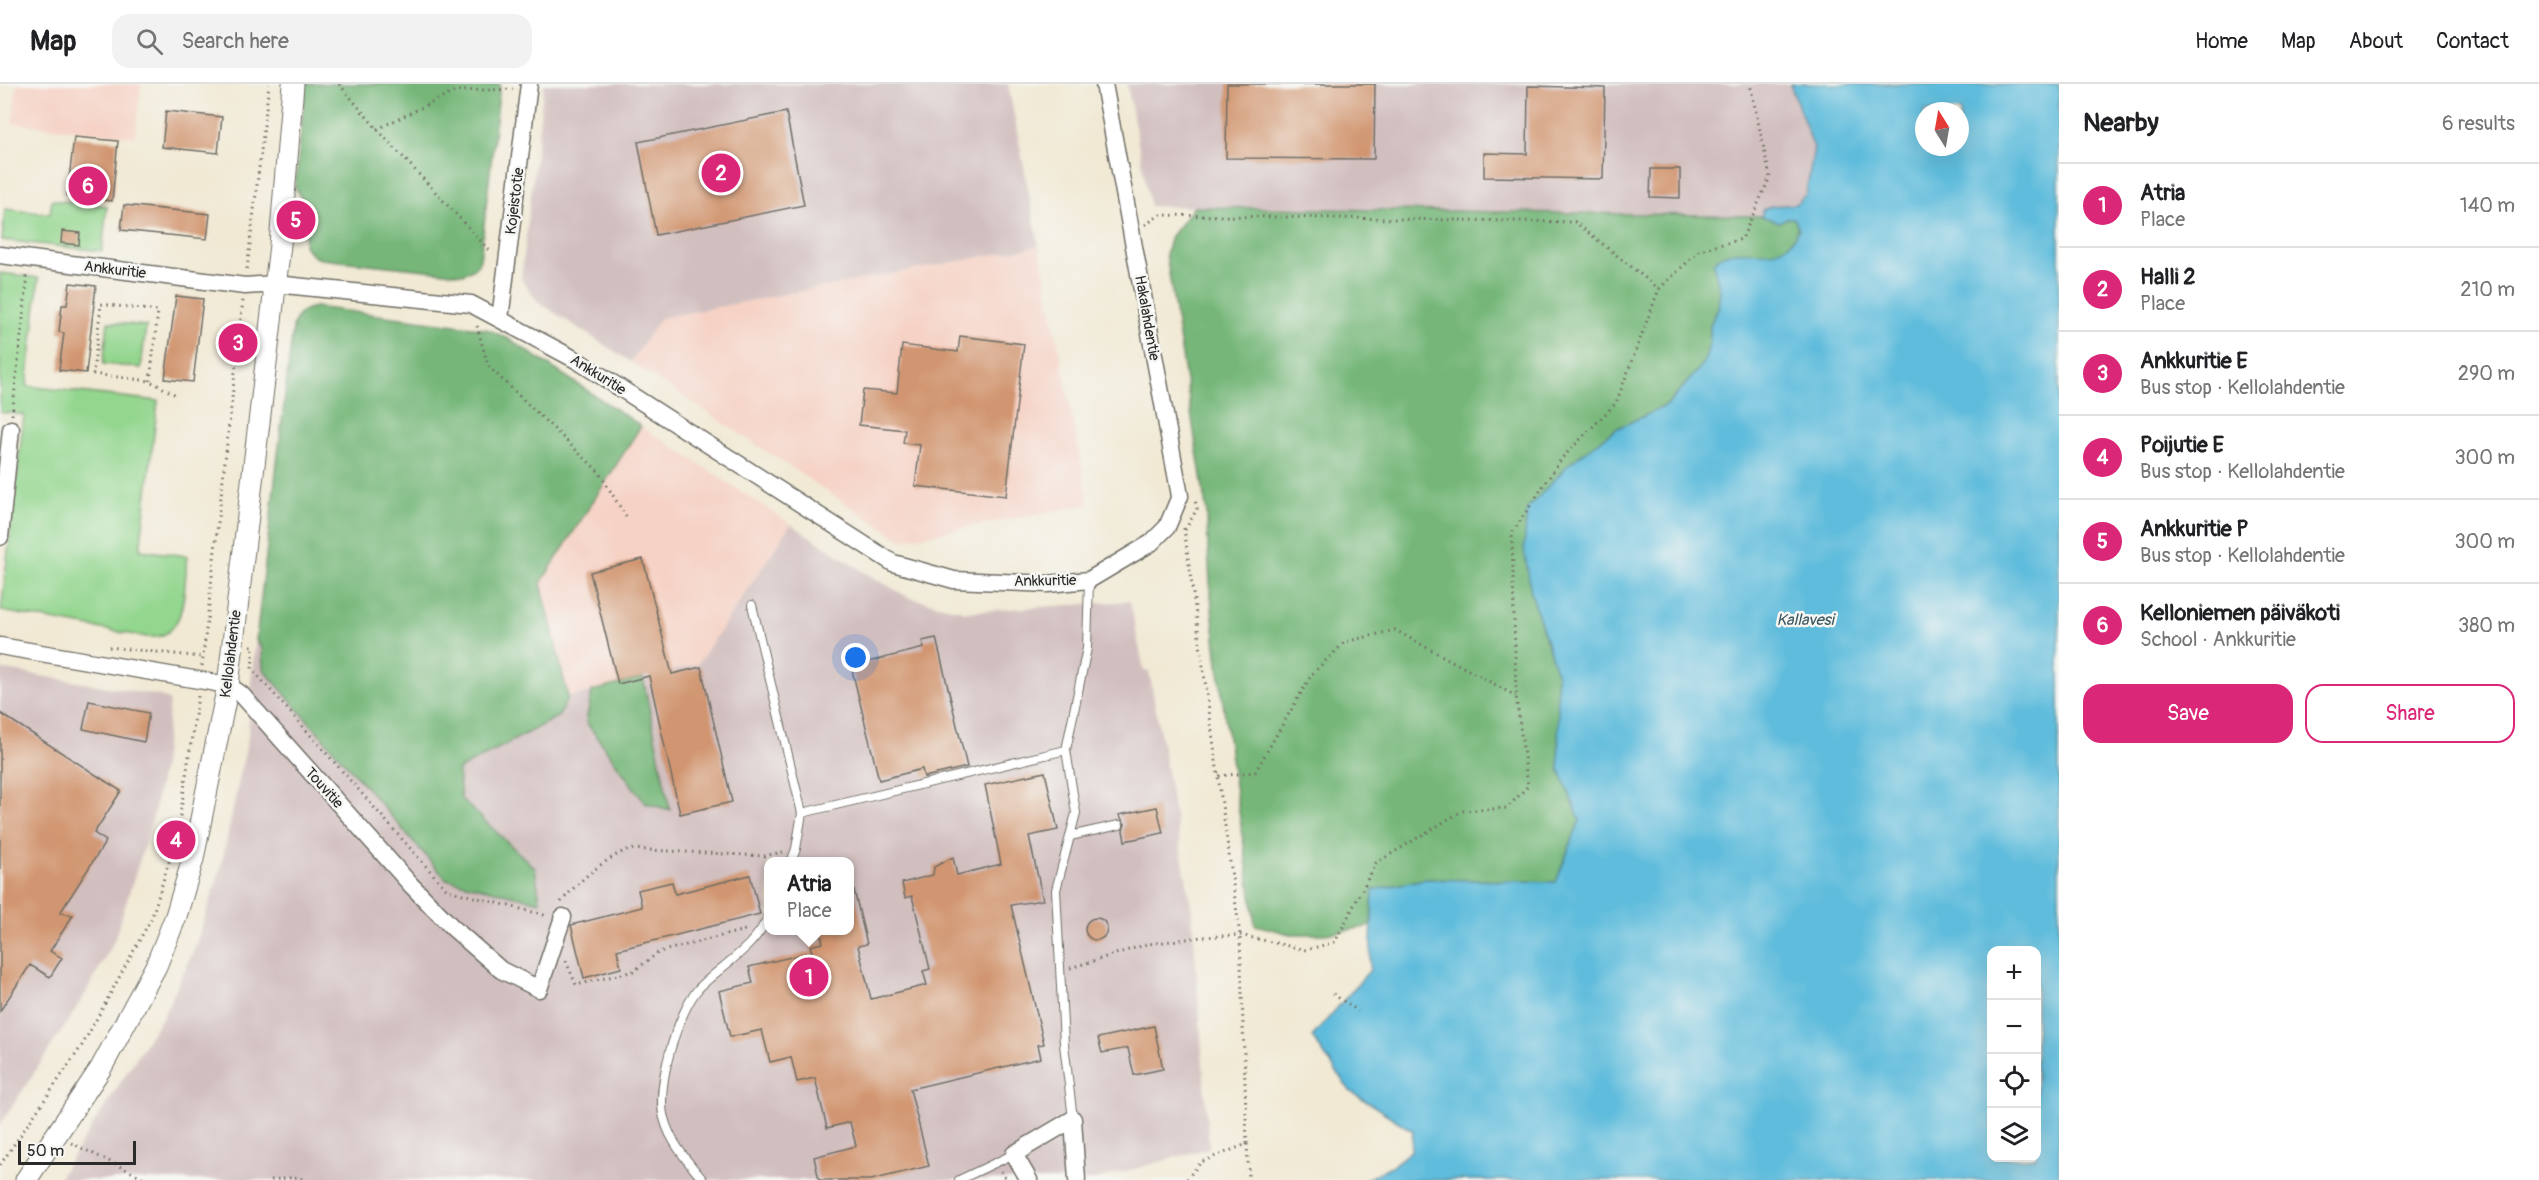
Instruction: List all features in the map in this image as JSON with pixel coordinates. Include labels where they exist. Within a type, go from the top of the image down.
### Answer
[{"type":"street","name":"Kellolahdentie","points":[[26,1180],[101,1068],[156,966],[176,916],[193,859],[228,685],[275,284],[293,84]]},
{"type":"street","name":"Hakalahdentie","points":[[1104,84],[1180,496]]},
{"type":"street","name":"Kojeistotie","points":[[500,319],[529,86]]},
{"type":"street","name":"Ankkuritie","points":[[0,255],[245,286],[275,284],[471,304],[578,361],[894,562],[954,580],[1048,584],[1089,580],[1151,543],[1167,527],[1180,496]]},
{"type":"street","points":[[0,537],[11,429]]},
{"type":"street","name":"Touvitie","points":[[0,646],[228,685],[241,694],[411,885],[453,928],[501,970],[539,989],[556,937],[559,912]]},
{"type":"street","points":[[1029,1180],[1014,1154],[1073,1119],[1077,1180]]},
{"type":"lane","points":[[1073,1119],[1064,1044],[1056,890],[1076,813],[1066,750],[1087,648],[1089,580]]},
{"type":"lane","points":[[752,605],[802,813],[793,857]]},
{"type":"lane","points":[[802,813],[1066,750]]},
{"type":"lane","points":[[1070,836],[1119,825]]},
{"type":"lane","points":[[701,1179],[674,1142],[663,1118],[661,1092],[686,1006],[764,926]]},
{"type":"lane","points":[[958,1180],[1014,1154]]},
{"type":"path","points":[[0,1165],[83,1044],[152,917],[177,836],[201,679],[269,84]]},
{"type":"path","points":[[339,84],[377,129],[489,250]]},
{"type":"path","points":[[1060,971],[1148,944],[1240,935],[1306,950],[1335,942],[1376,863],[1462,811],[1507,807],[1528,786],[1516,696],[1512,533],[1562,458],[1616,403],[1659,289],[1700,250],[1742,239],[1770,177],[1750,84]]},
{"type":"path","points":[[377,129],[456,91],[529,86]]},
{"type":"path","points":[[1130,225],[1144,226],[1160,215],[1575,222],[1659,289]]},
{"type":"path","points":[[11,429],[27,283],[23,258]]},
{"type":"path","points":[[150,381],[158,311],[101,304],[93,374],[150,381],[178,396]]},
{"type":"path","points":[[471,304],[488,366],[598,471],[628,520]]},
{"type":"path","points":[[1180,496],[1240,935],[1249,1180]]},
{"type":"path","points":[[1218,776],[1255,772],[1312,674],[1345,642],[1395,630],[1516,696]]},
{"type":"path","points":[[205,640],[254,646],[252,669],[447,890],[548,916],[576,985],[634,971],[659,952],[722,936]]},
{"type":"path","points":[[559,912],[579,880],[613,856],[629,849],[764,855],[796,849]]},
{"type":"path","points":[[1333,994],[1358,1011]]},
{"type":"path","points":[[73,1144],[148,1180]]},
{"type":"path","points":[[1186,1180],[1201,1162],[1247,1144]]},
{"type":"path","points":[[271,1180],[298,1177],[304,1180]]},
{"type":"shaded area","points":[[17,84],[141,84],[135,137],[12,123]]},
{"type":"shaded area","points":[[544,84],[1008,84],[1039,246],[660,318],[631,362],[538,302],[521,279]]},
{"type":"shaded area","points":[[1127,84],[1790,84],[1814,148],[1806,194],[1796,204],[1783,204],[1763,210],[1761,216],[1150,206]]},
{"type":"shaded area","points":[[1039,246],[1089,504],[901,540],[631,362],[660,318]]},
{"type":"shaded area","points":[[315,307],[487,329],[509,339],[641,426],[541,583],[569,697],[698,664],[791,524],[867,574],[908,597],[966,612],[1130,601],[1144,671],[1149,671],[1192,911],[1209,1148],[1095,1180],[60,1180],[60,1176],[163,1016],[195,947],[221,867],[248,737],[251,680],[295,319],[301,312]]},
{"type":"shaded area","points":[[641,426],[791,524],[698,664],[568,697],[541,583]]},
{"type":"shaded area","points":[[0,669],[161,696],[170,701],[164,758],[153,818],[114,941],[83,998],[0,1125]]},
{"type":"green space","points":[[306,84],[500,84],[480,260],[476,267],[463,274],[321,259],[315,257],[304,246],[307,209],[295,187]]},
{"type":"green space","points":[[52,200],[107,206],[102,251],[2,240],[5,209],[50,214]]},
{"type":"green space","points":[[1194,207],[1761,216],[1779,222],[1787,218],[1794,218],[1797,223],[1796,234],[1788,245],[1778,252],[1769,255],[1731,252],[1713,263],[1720,291],[1718,308],[1710,325],[1710,341],[1704,363],[1667,405],[1616,429],[1569,464],[1531,592],[1557,674],[1559,768],[1580,820],[1556,882],[1424,879],[1373,890],[1371,926],[1325,934],[1290,934],[1255,925],[1225,720],[1213,618],[1207,514],[1166,254],[1171,236]]},
{"type":"green space","points":[[0,273],[39,278],[27,386],[158,401],[140,550],[187,556],[182,608],[171,630],[161,636],[147,637],[1,611],[24,415],[0,412]]},
{"type":"green space","points":[[315,307],[487,329],[509,339],[641,426],[541,583],[568,697],[559,716],[458,770],[461,799],[535,868],[540,902],[446,879],[263,669],[262,649],[256,640],[293,328],[300,313]]},
{"type":"green space","points":[[108,322],[146,326],[141,368],[103,364]]},
{"type":"green space","points":[[643,678],[670,810],[645,803],[586,722],[592,691]]},
{"type":"water","name":"Kallavesi","points":[[1790,84],[2059,84],[2059,1180],[1365,1180],[1393,1165],[1411,1151],[1413,1131],[1350,1091],[1312,1037],[1370,970],[1373,890],[1424,879],[1556,882],[1580,820],[1559,768],[1557,674],[1531,592],[1524,548],[1527,509],[1569,464],[1616,429],[1668,405],[1704,363],[1710,341],[1710,325],[1718,308],[1720,291],[1713,263],[1723,255],[1734,252],[1770,252],[1781,249],[1791,242],[1799,229],[1794,218],[1787,218],[1779,222],[1761,216],[1763,210],[1772,206],[1796,204],[1806,194],[1814,148]]},
{"type":"building","points":[[1227,84],[1375,84],[1374,159],[1226,158]]},
{"type":"building","points":[[1528,86],[1605,88],[1603,179],[1484,177],[1484,153],[1527,154]]},
{"type":"building","points":[[166,111],[222,117],[218,153],[162,147]]},
{"type":"building","points":[[786,112],[804,205],[656,235],[638,142]]},
{"type":"building","points":[[74,137],[118,141],[112,201],[67,196]]},
{"type":"building","points":[[1651,169],[1680,169],[1680,198],[1650,197]]},
{"type":"building","points":[[124,205],[210,214],[207,239],[121,230]]},
{"type":"building","points":[[62,231],[80,233],[79,245],[61,243]]},
{"type":"building","points":[[70,283],[96,286],[86,373],[59,370],[64,333],[59,332],[62,305],[67,305]]},
{"type":"building","points":[[176,296],[203,299],[193,382],[165,379]]},
{"type":"building","points":[[960,336],[1024,344],[1006,496],[915,486],[920,445],[903,443],[905,430],[859,425],[863,390],[897,393],[902,345],[958,352]]},
{"type":"building","points":[[643,559],[672,674],[701,667],[732,802],[680,814],[649,676],[618,684],[590,572]]},
{"type":"building","points":[[936,638],[967,767],[924,777],[922,769],[879,780],[851,666],[924,648],[922,641]]},
{"type":"building","points":[[89,701],[149,713],[144,742],[83,729]]},
{"type":"building","points":[[0,713],[121,791],[94,833],[106,841],[60,913],[73,915],[50,951],[62,958],[50,977],[30,965],[0,1011]]},
{"type":"building","points":[[1045,772],[1058,830],[1029,836],[1043,900],[1011,905],[1044,1044],[1038,1045],[1041,1058],[910,1089],[929,1166],[871,1180],[819,1180],[814,1157],[856,1146],[850,1122],[827,1128],[815,1078],[797,1082],[791,1057],[770,1062],[762,1030],[730,1037],[719,991],[753,983],[749,967],[812,952],[810,946],[823,943],[821,935],[854,935],[854,890],[867,944],[858,946],[871,999],[927,985],[923,971],[930,969],[912,896],[905,898],[902,883],[933,875],[934,867],[953,857],[957,875],[1001,864],[985,785]]},
{"type":"building","points":[[1157,807],[1163,833],[1125,841],[1123,830],[1125,824],[1119,815]]},
{"type":"building","points":[[750,875],[760,914],[617,950],[621,968],[584,978],[571,925],[642,907],[638,890],[672,882],[675,894]]},
{"type":"building","points":[[1096,918],[1106,925],[1107,929],[1100,939],[1096,940],[1086,933],[1085,929],[1092,919]]},
{"type":"building","points":[[1154,1026],[1163,1069],[1134,1075],[1128,1048],[1102,1053],[1098,1038]]},
{"type":"place","name":"Halli 2","points":[[721,173]]},
{"type":"place","name":"Kelloniemen päiväkoti","points":[[88,186]]},
{"type":"place","name":"Ankkuritie P","points":[[296,220]]},
{"type":"place","name":"Ankkuritie E","points":[[238,343]]},
{"type":"place","name":"Poijutie E","points":[[176,840]]},
{"type":"place","name":"Atria","points":[[809,977]]}]
